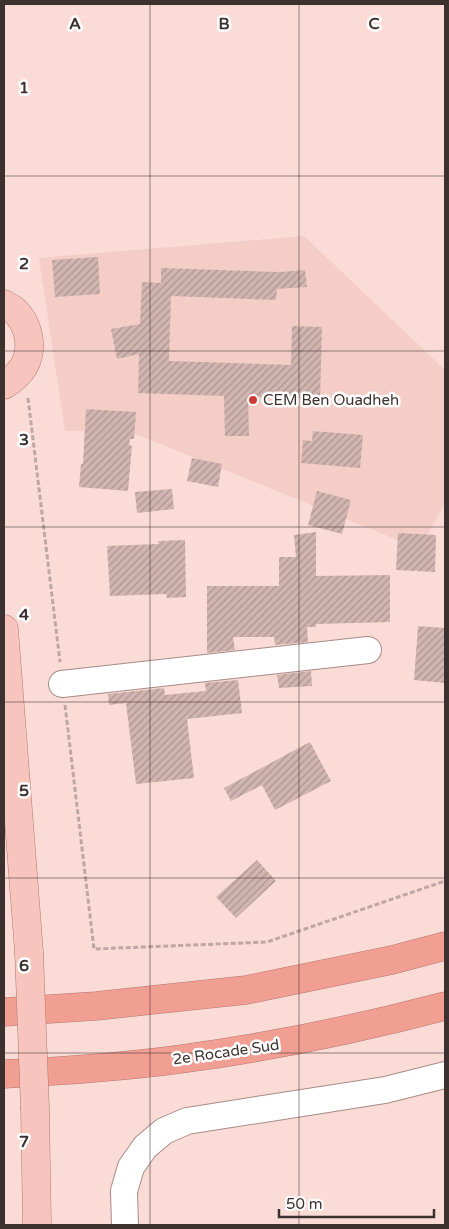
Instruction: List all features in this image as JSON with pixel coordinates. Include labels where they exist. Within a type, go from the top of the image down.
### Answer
[{"type":"highway","points":[[4,1012],[96,1006],[246,990],[392,960],[445,946]]},
{"type":"highway","name":"2e Rocade Sud","points":[[4,1074],[70,1070],[180,1059],[288,1042],[396,1019],[445,1006]]},
{"type":"main road","points":[[4,304],[14,310],[23,322],[28,336],[29,351],[24,366],[14,378],[4,385]]},
{"type":"main road","points":[[4,629],[29,952],[37,1225]]},
{"type":"street","points":[[62,684],[368,650]]},
{"type":"street","points":[[125,1225],[124,1191],[132,1167],[145,1147],[164,1131],[187,1121],[384,1090],[445,1074]]},
{"type":"path","points":[[24,366],[94,949],[267,942],[445,881]]},
{"type":"shaded area","name":"CEM Ben Ouadheh","points":[[304,236],[445,370],[445,503],[420,549],[126,430],[65,431],[39,258]]},
{"type":"building","points":[[98,257],[100,294],[55,297],[52,260]]},
{"type":"building","points":[[161,268],[280,272],[305,270],[307,287],[277,289],[276,300],[171,296],[169,361],[291,365],[292,326],[322,327],[320,399],[248,397],[249,436],[225,436],[224,396],[138,393],[139,354],[117,359],[111,329],[140,324],[142,282],[161,283]]},
{"type":"building","points":[[86,409],[136,412],[134,439],[130,439],[129,445],[132,446],[128,491],[79,487],[81,464],[83,464]]},
{"type":"building","points":[[313,431],[363,435],[360,468],[301,463],[303,440],[312,441]]},
{"type":"building","points":[[192,458],[222,464],[218,487],[187,481]]},
{"type":"building","points":[[172,489],[174,509],[137,513],[135,492]]},
{"type":"building","points":[[317,491],[351,500],[342,534],[308,525]]},
{"type":"building","points":[[316,532],[316,576],[390,575],[390,622],[316,624],[316,627],[307,627],[308,642],[275,645],[274,637],[233,637],[235,650],[207,653],[207,586],[279,586],[279,557],[296,557],[294,535]]},
{"type":"building","points":[[398,533],[436,535],[435,572],[396,570]]},
{"type":"building","points":[[185,540],[186,597],[167,598],[166,594],[110,596],[107,546],[159,544],[158,541]]},
{"type":"building","points":[[418,626],[445,628],[445,683],[414,680]]},
{"type":"building","points":[[311,671],[312,686],[279,688],[277,675]]},
{"type":"building","points":[[238,680],[242,713],[187,719],[194,778],[136,784],[126,703],[109,705],[108,694],[164,688],[165,695],[206,691],[205,683]]},
{"type":"building","points":[[310,742],[331,781],[275,810],[262,785],[231,801],[224,788]]},
{"type":"building","points":[[257,860],[276,881],[236,918],[216,897]]},
{"type":"place","name":"CEM Ben Ouadheh","points":[[253,400]]}]
